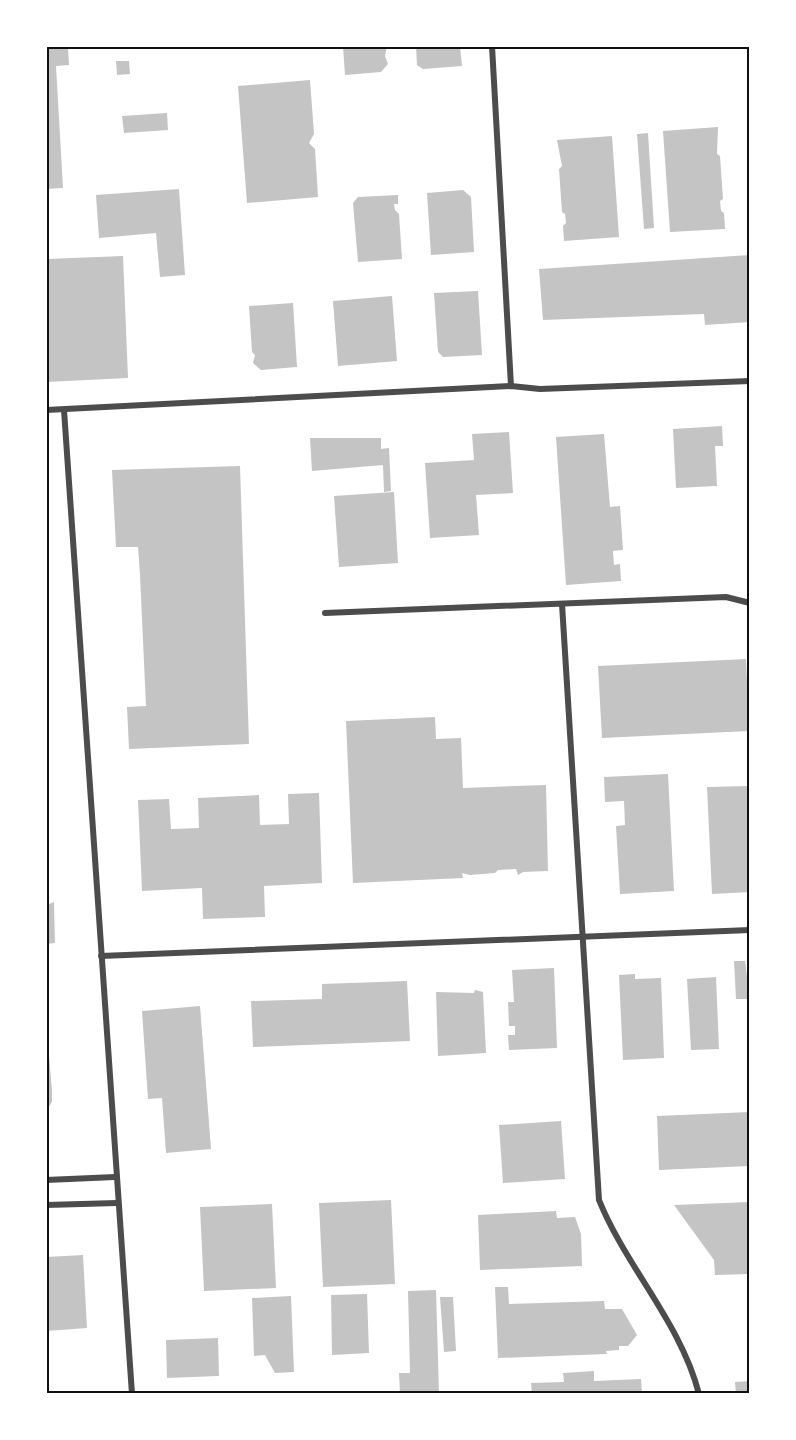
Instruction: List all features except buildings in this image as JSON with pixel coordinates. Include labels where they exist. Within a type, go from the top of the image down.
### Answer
[{"type":"street","points":[[492,46],[511,387]]},
{"type":"street","points":[[46,410],[511,387],[540,389],[750,381]]},
{"type":"street","points":[[64,410],[115,1177],[132,1394]]},
{"type":"street","points":[[324,613],[726,597],[750,603]]},
{"type":"street","points":[[562,604],[599,1200],[614,1235],[675,1336],[699,1394]]},
{"type":"street","points":[[101,956],[750,930]]},
{"type":"street","points":[[46,1180],[115,1177]]},
{"type":"street","points":[[46,1205],[117,1203]]}]
